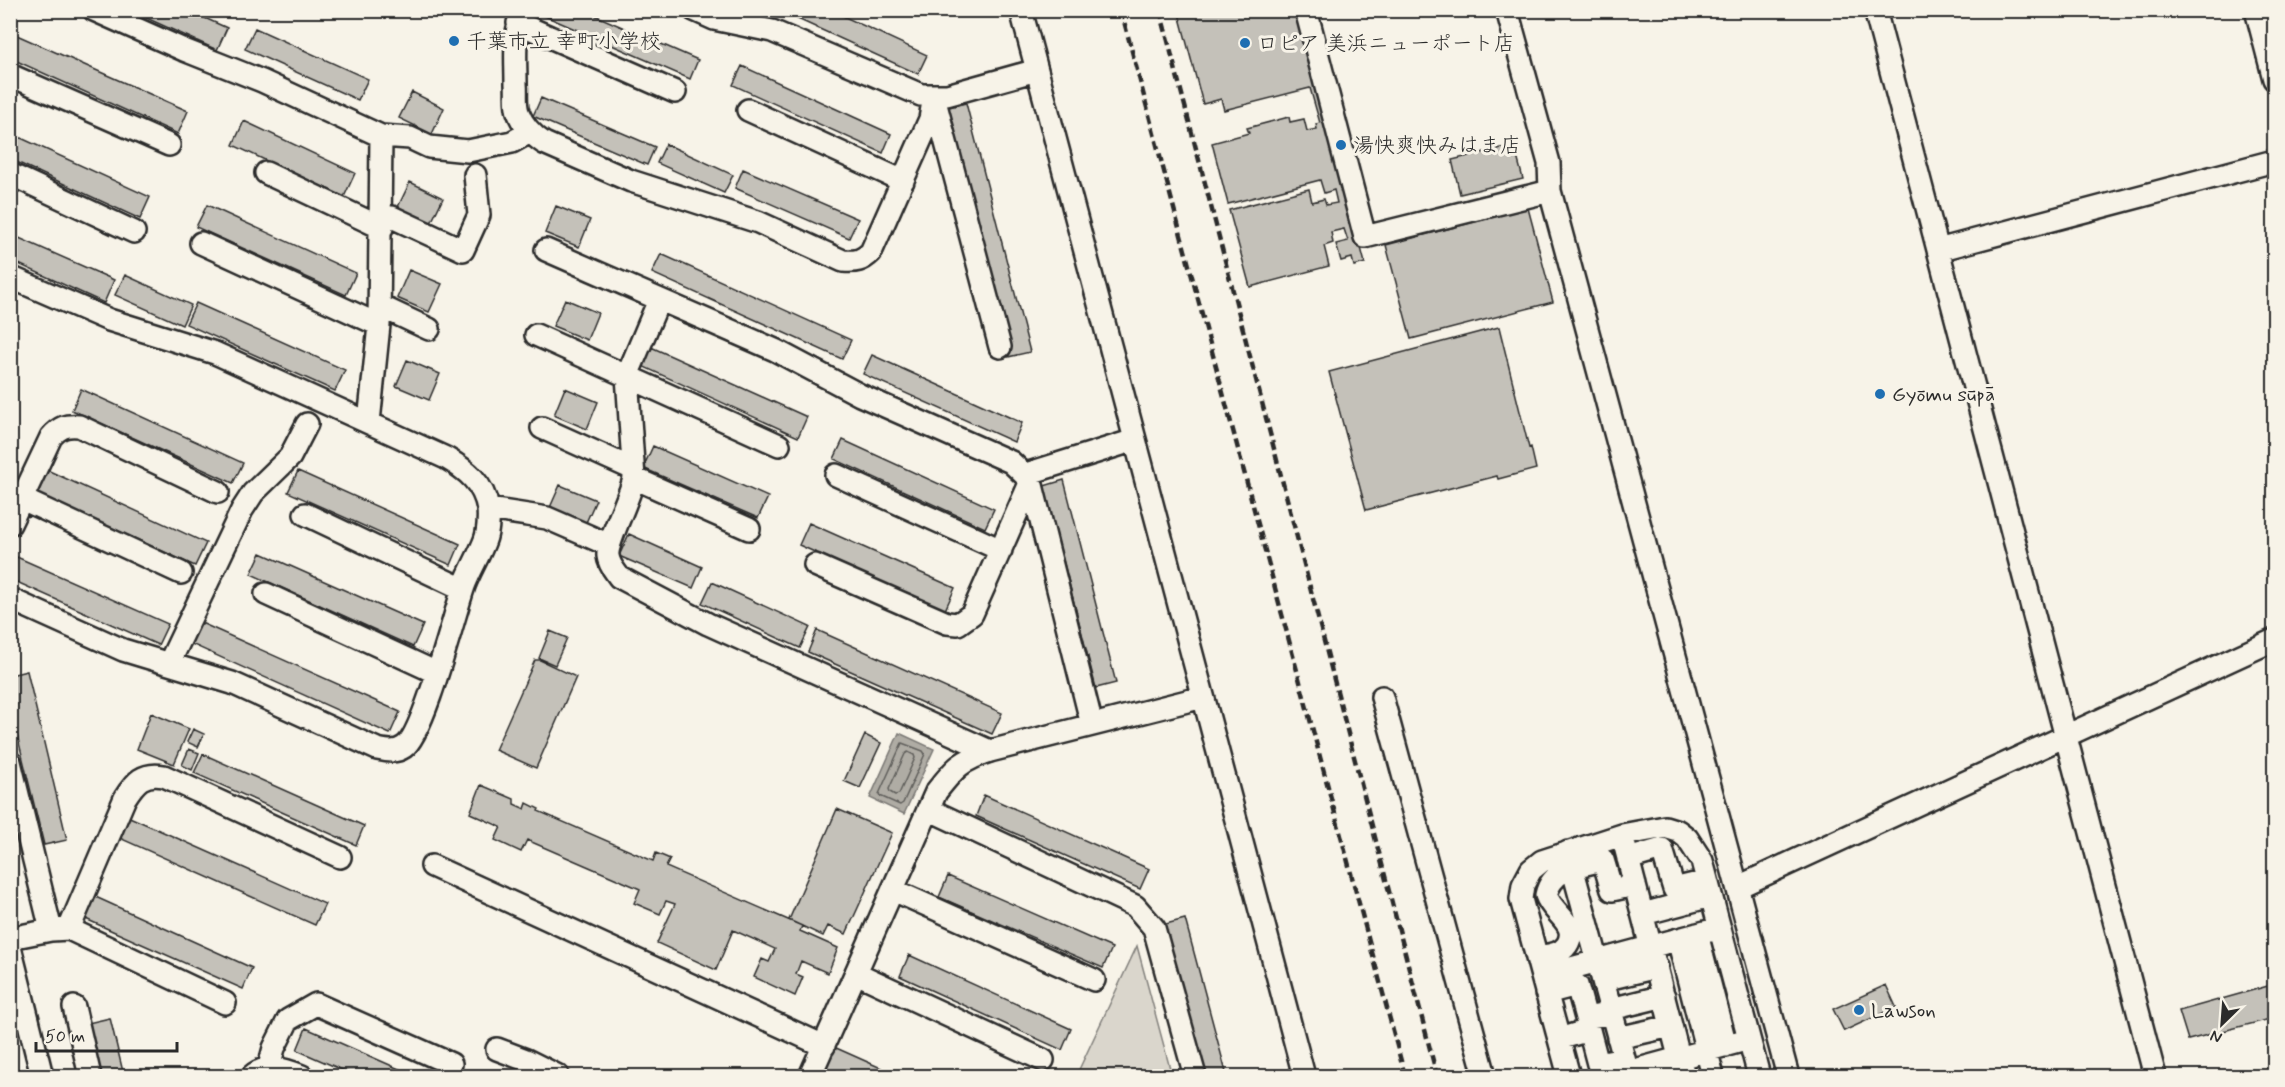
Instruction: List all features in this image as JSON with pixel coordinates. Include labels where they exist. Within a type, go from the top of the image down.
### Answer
[{"type":"street","points":[[94,10],[184,50],[262,81],[381,136],[410,138],[429,147],[468,151],[512,142],[530,132]]},
{"type":"street","points":[[694,10],[714,19],[772,31],[921,95],[934,96],[1037,70]]},
{"type":"street","points":[[1021,10],[1304,1077]]},
{"type":"street","points":[[1306,10],[1365,237],[1550,191]]},
{"type":"street","points":[[1507,10],[1550,163],[1550,191],[1788,1077]]},
{"type":"street","points":[[1875,10],[2155,1077]]},
{"type":"street","points":[[2256,10],[2274,79]]},
{"type":"street","points":[[675,92],[520,17],[515,42],[517,109],[530,132],[544,143],[631,181],[758,222],[843,261],[855,262],[864,259],[871,252],[930,119],[934,96]]},
{"type":"street","points":[[10,75],[169,145]]},
{"type":"street","points":[[934,96],[1000,346]]},
{"type":"street","points":[[748,110],[903,181]]},
{"type":"street","points":[[369,422],[379,315],[382,223],[381,136]]},
{"type":"street","points":[[1938,250],[2274,161]]},
{"type":"street","points":[[266,173],[382,223]]},
{"type":"street","points":[[10,174],[134,232]]},
{"type":"street","points":[[382,223],[393,217],[463,250],[479,215],[475,175]]},
{"type":"street","points":[[201,243],[379,315],[429,329]]},
{"type":"street","points":[[546,250],[775,350],[860,395],[1011,462],[1028,478],[1092,725]]},
{"type":"street","points":[[10,277],[109,320],[215,353],[461,466],[473,476],[482,491],[488,509],[486,539],[463,588],[437,673],[414,735],[404,747],[391,752],[377,749],[232,683],[123,650],[10,598]]},
{"type":"street","points":[[659,300],[627,376],[633,473],[631,494],[609,545],[607,555],[610,566],[620,577],[708,624],[990,752]]},
{"type":"street","points":[[536,335],[779,445]]},
{"type":"street","points":[[173,655],[242,510],[253,493],[290,457],[307,424]]},
{"type":"street","points":[[10,524],[51,437],[58,429],[66,425],[79,426],[218,492]]},
{"type":"street","points":[[543,428],[749,529]]},
{"type":"street","points":[[815,565],[947,623],[958,624],[972,614],[1001,550],[1028,478],[1135,440]]},
{"type":"street","points":[[836,475],[1001,550]]},
{"type":"street","points":[[22,499],[181,573]]},
{"type":"street","points":[[488,509],[547,518],[609,545]]},
{"type":"street","points":[[305,514],[463,588]]},
{"type":"street","points":[[266,594],[437,673]]},
{"type":"street","points":[[1738,887],[2274,640]]},
{"type":"street","points":[[810,1077],[928,808],[936,792],[959,764],[990,752],[1203,697]]},
{"type":"street","points":[[1382,697],[1485,1077]]},
{"type":"street","points":[[10,762],[60,930]]},
{"type":"street","points":[[60,930],[125,798],[135,783],[144,776],[154,774],[164,776],[340,857]]},
{"type":"street","points":[[928,808],[1135,906],[1154,928],[1195,1077]]},
{"type":"street","points":[[1542,975],[1553,955],[1563,951],[1571,934],[1568,924],[1552,909],[1546,895],[1551,882],[1570,860],[1622,835],[1665,827],[1678,831],[1696,850],[1709,889],[1759,1077]]},
{"type":"street","points":[[1622,835],[1652,947],[1680,1071]]},
{"type":"street","points":[[1628,859],[1662,849],[1674,889],[1709,889]]},
{"type":"street","points":[[1570,860],[1625,1072]]},
{"type":"street","points":[[1569,1077],[1521,899],[1523,885],[1531,870],[1542,861],[1603,860],[1612,890],[1635,885]]},
{"type":"street","points":[[432,866],[824,1046]]},
{"type":"street","points":[[1643,914],[1688,902],[1709,889]]},
{"type":"street","points":[[892,890],[1094,980]]},
{"type":"street","points":[[1688,902],[1689,911],[1684,930],[1717,1048],[1713,1077]]},
{"type":"street","points":[[1542,975],[1600,970],[1652,947],[1720,928]]},
{"type":"street","points":[[10,938],[60,930],[225,1003]]},
{"type":"street","points":[[10,947],[42,1077]]},
{"type":"street","points":[[1618,1038],[1641,1009],[1657,968]]},
{"type":"street","points":[[1600,970],[1641,1009],[1671,1026]]},
{"type":"street","points":[[856,973],[1043,1060]]},
{"type":"street","points":[[1542,975],[1577,985],[1586,1018],[1611,1011],[1641,1009],[1664,996]]},
{"type":"street","points":[[260,1072],[288,1020],[316,1004],[451,1064]]},
{"type":"street","points":[[74,1007],[90,1077]]},
{"type":"street","points":[[1559,1039],[1589,1030],[1598,1064],[1625,1072],[1680,1071],[1717,1048],[1749,1039]]},
{"type":"street","points":[[497,1048],[558,1077]]},
{"type":"street","points":[[260,1072],[287,1070],[302,1077]]},
{"type":"shaded area","points":[[1137,946],[1172,1076],[1076,1076]]},
{"type":"water","points":[[899,733],[934,749],[904,814],[870,798]]},
{"type":"building","points":[[129,10],[187,10],[227,28],[217,50]]},
{"type":"building","points":[[539,10],[583,10],[698,60],[690,79],[538,13]]},
{"type":"building","points":[[778,10],[830,10],[927,55],[918,74]]},
{"type":"building","points":[[1178,10],[1298,10],[1365,263],[1354,266],[1352,258],[1341,261],[1336,244],[1348,241],[1344,229],[1331,232],[1333,243],[1324,246],[1329,266],[1250,287],[1229,210],[1309,189],[1312,202],[1324,199],[1326,205],[1337,203],[1334,190],[1324,193],[1320,180],[1228,204],[1212,143],[1249,133],[1247,128],[1289,117],[1290,122],[1304,119],[1307,131],[1317,129],[1316,124],[1320,123],[1310,88],[1224,110],[1221,99],[1203,104]]},
{"type":"building","points":[[255,28],[368,79],[358,100],[245,49]]},
{"type":"building","points":[[10,32],[188,111],[178,134],[10,58]]},
{"type":"building","points":[[742,66],[891,134],[883,153],[733,85]]},
{"type":"building","points":[[412,92],[444,108],[432,134],[399,118]]},
{"type":"building","points":[[541,98],[655,147],[647,165],[533,116]]},
{"type":"building","points":[[966,103],[1030,352],[1008,357],[944,108]]},
{"type":"building","points":[[244,121],[355,173],[344,197],[233,145]]},
{"type":"building","points":[[10,133],[150,197],[140,219],[10,159]]},
{"type":"building","points":[[666,144],[733,175],[724,193],[657,163]]},
{"type":"building","points":[[1514,145],[1523,179],[1460,194],[1452,160]]},
{"type":"building","points":[[743,169],[858,219],[849,238],[735,188]]},
{"type":"building","points":[[410,182],[443,198],[430,225],[397,209]]},
{"type":"building","points":[[207,205],[356,273],[346,295],[196,227]]},
{"type":"building","points":[[556,206],[590,220],[579,247],[545,233]]},
{"type":"building","points":[[1528,208],[1553,302],[1411,339],[1386,245]]},
{"type":"building","points":[[10,234],[114,280],[104,303],[10,260]]},
{"type":"building","points":[[661,254],[851,340],[842,359],[652,273]]},
{"type":"building","points":[[409,270],[442,284],[429,312],[397,298]]},
{"type":"building","points":[[125,275],[191,305],[182,325],[115,295]]},
{"type":"building","points":[[565,299],[598,313],[587,340],[553,326]]},
{"type":"building","points":[[196,303],[345,370],[335,391],[186,324]]},
{"type":"building","points":[[1499,327],[1536,469],[1498,479],[1497,476],[1366,510],[1329,372]]},
{"type":"building","points":[[651,347],[807,417],[798,437],[642,366]]},
{"type":"building","points":[[872,355],[1022,423],[1014,442],[863,374]]},
{"type":"building","points":[[407,360],[440,374],[429,400],[396,386]]},
{"type":"building","points":[[565,388],[598,402],[587,429],[554,415]]},
{"type":"building","points":[[81,389],[243,463],[233,483],[72,410]]},
{"type":"building","points":[[843,440],[994,509],[985,528],[834,459]]},
{"type":"building","points":[[653,446],[768,497],[758,518],[643,468]]},
{"type":"building","points":[[45,469],[206,543],[195,566],[35,493]]},
{"type":"building","points":[[298,471],[460,544],[451,565],[288,492]]},
{"type":"building","points":[[1064,480],[1116,683],[1096,688],[1044,486]]},
{"type":"building","points":[[560,485],[596,500],[584,527],[548,512]]},
{"type":"building","points":[[809,523],[955,588],[945,610],[799,545]]},
{"type":"building","points":[[629,534],[702,567],[693,588],[619,556]]},
{"type":"building","points":[[261,553],[423,625],[413,647],[251,574]]},
{"type":"building","points":[[10,554],[168,624],[158,645],[10,579]]},
{"type":"building","points":[[712,582],[810,627],[800,648],[702,603]]},
{"type":"building","points":[[199,622],[400,712],[390,734],[189,643]]},
{"type":"building","points":[[817,630],[1002,713],[992,734],[808,652]]},
{"type":"building","points":[[550,631],[567,638],[555,665],[539,658]]},
{"type":"building","points":[[535,660],[540,660],[576,677],[536,768],[495,750]]},
{"type":"building","points":[[27,671],[67,840],[44,845],[10,706],[10,675]]},
{"type":"building","points":[[151,713],[189,729],[174,764],[137,749]]},
{"type":"building","points":[[193,729],[204,734],[198,747],[187,742]]},
{"type":"building","points":[[865,735],[881,743],[860,788],[844,781]]},
{"type":"building","points":[[189,749],[199,753],[192,770],[182,765]]},
{"type":"building","points":[[203,754],[364,826],[356,845],[194,773]]},
{"type":"building","points":[[481,785],[514,799],[514,804],[525,809],[527,803],[539,809],[538,811],[653,861],[656,853],[670,859],[666,867],[802,926],[800,931],[838,948],[828,973],[801,961],[796,974],[803,977],[795,996],[754,977],[762,959],[769,962],[775,949],[733,930],[716,970],[657,943],[675,904],[666,901],[660,914],[634,903],[640,889],[527,840],[521,852],[495,840],[501,827],[470,813]]},
{"type":"building","points":[[984,795],[1149,869],[1140,889],[976,816]]},
{"type":"building","points":[[837,809],[892,833],[846,934],[828,926],[823,936],[789,920]]},
{"type":"building","points":[[125,815],[325,904],[315,925],[115,836]]},
{"type":"building","points":[[948,876],[1112,948],[1103,968],[939,897]]},
{"type":"building","points":[[89,894],[252,968],[243,989],[79,916]]},
{"type":"building","points":[[1185,919],[1227,1076],[1202,1076],[1162,925]]},
{"type":"building","points":[[909,955],[1071,1029],[1062,1050],[900,976]]},
{"type":"building","points":[[1886,985],[1896,1007],[1844,1031],[1833,1009]]},
{"type":"building","points":[[2268,986],[2274,1008],[2274,1018],[2188,1040],[2179,1011]]},
{"type":"building","points":[[110,1018],[124,1076],[102,1076],[88,1023]]},
{"type":"building","points":[[306,1028],[415,1076],[356,1076],[297,1050]]},
{"type":"building","points":[[834,1047],[899,1076],[842,1076],[824,1068]]},
{"type":"railway","points":[[1121,10],[1405,1076]]},
{"type":"railway","points":[[1160,10],[1437,1076]]},
{"type":"place","name":"千葉市立 幸町小学校","points":[[454,41]]},
{"type":"place","name":"ロピア 美浜ニューポート店","points":[[1245,43]]},
{"type":"place","name":"湯快爽快みはま店","points":[[1341,145]]},
{"type":"place","name":"Gyōmu sūpā","points":[[1880,394]]},
{"type":"place","name":"Lawson","points":[[1859,1010]]}]
